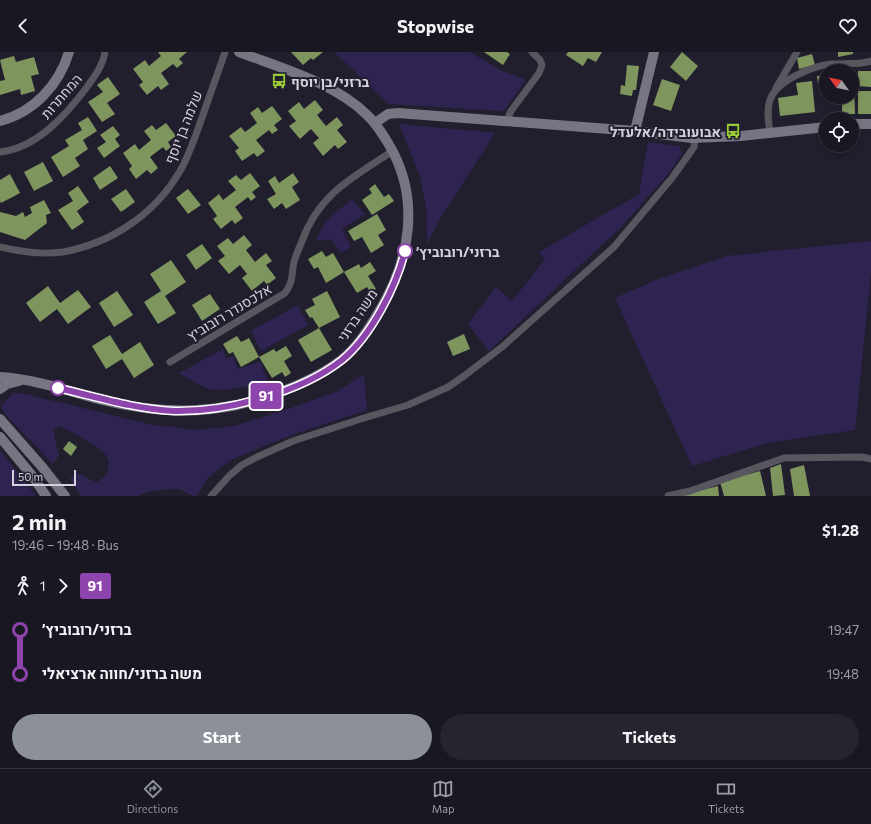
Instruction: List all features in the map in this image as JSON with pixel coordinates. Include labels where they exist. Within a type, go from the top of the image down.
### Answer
[{"type":"street","points":[[0,121],[8,119],[25,110],[41,99],[53,86],[61,74],[69,52]]},
{"type":"street","name":"המחתרות","points":[[0,152],[23,145],[44,133],[62,119],[94,76],[103,62],[106,52]]},
{"type":"street","name":"שלמה בן יוסף","points":[[0,247],[32,253],[63,252],[101,241],[119,232],[147,212],[168,190],[184,163],[192,145],[225,52]]},
{"type":"street","name":"משה ברזני","points":[[0,377],[29,381],[132,406],[174,411],[223,407],[256,400],[300,384],[331,367],[352,350],[369,328],[397,277],[407,242],[409,220],[408,201],[405,182],[393,151],[375,123],[356,106],[324,85],[239,52]]},
{"type":"street","points":[[506,122],[511,111],[539,73],[542,65],[540,60],[532,52]]},
{"type":"street","points":[[635,131],[654,52]]},
{"type":"street","points":[[770,134],[768,113],[770,100],[798,52]]},
{"type":"street","points":[[774,92],[792,78],[812,69],[830,64],[849,64],[871,61]]},
{"type":"street","points":[[375,123],[388,114],[398,114],[635,131],[695,138],[770,134],[819,128]]},
{"type":"street","points":[[859,124],[871,124]]},
{"type":"street","points":[[211,496],[242,464],[256,457],[300,439],[408,405],[448,387],[464,376],[502,347],[614,246],[672,178],[694,147],[695,138]]},
{"type":"street","name":"אלכסנדר רובוביץ","points":[[170,362],[285,293],[291,284],[294,262],[302,240],[318,209],[327,198],[340,187],[393,151]]},
{"type":"street","name":"משה ברזני","points":[[0,389],[7,384],[29,381]]},
{"type":"street","points":[[0,419],[43,468],[65,496]]},
{"type":"street","points":[[0,437],[34,478],[46,496]]},
{"type":"street","points":[[668,496],[690,491],[784,458],[862,457],[871,459]]},
{"type":"shaded area","points":[[334,52],[470,52],[500,70],[526,80],[504,111],[389,104]]},
{"type":"shaded area","points":[[399,124],[495,133],[440,219],[427,244],[427,212],[420,177]]},
{"type":"shaded area","points":[[648,142],[679,146],[682,153],[671,171],[621,227],[489,351],[468,324],[496,287],[512,301],[545,259],[539,252],[639,194]]},
{"type":"shaded area","points":[[352,200],[365,214],[342,229],[351,247],[341,253],[331,239],[316,241],[326,222]]},
{"type":"shaded area","points":[[871,241],[871,273],[855,430],[767,443],[692,466],[615,298],[658,279],[727,256]]},
{"type":"shaded area","points":[[298,305],[308,325],[261,351],[251,331]]},
{"type":"shaded area","points":[[223,349],[226,358],[233,356],[238,369],[260,362],[268,382],[220,390],[206,388],[179,373]]},
{"type":"shaded area","points":[[364,374],[367,410],[300,432],[231,460],[208,478],[196,496],[174,489],[152,492],[138,496],[81,496],[70,479],[76,473],[96,482],[102,479],[107,474],[109,466],[108,458],[104,453],[86,440],[60,426],[53,430],[59,455],[53,464],[5,414],[1,406],[13,393],[25,394],[153,425],[196,430],[234,426],[282,411],[336,392]]},
{"type":"shaded area","points":[[0,450],[36,496],[0,496]]},
{"type":"building","points":[[158,52],[187,52],[179,59],[183,63],[177,68],[173,64],[161,73],[169,84],[161,90],[158,86],[147,95],[139,85],[143,82],[133,69],[145,60],[149,66],[161,56]]},
{"type":"building","points":[[291,52],[323,52],[313,60],[311,58],[303,65]]},
{"type":"building","points":[[484,52],[507,52],[510,54],[503,65]]},
{"type":"building","points":[[568,52],[602,52],[596,62],[588,58],[583,66],[566,55]]},
{"type":"building","points":[[682,52],[698,66],[686,81],[670,67]]},
{"type":"building","points":[[838,52],[853,52],[853,54],[838,57]]},
{"type":"building","points":[[812,54],[815,65],[799,69],[797,58]]},
{"type":"building","points":[[14,56],[16,62],[34,57],[39,74],[31,76],[35,91],[21,95],[20,89],[0,95],[0,81],[5,80],[0,60]]},
{"type":"building","points":[[627,65],[639,66],[636,90],[633,90],[632,96],[620,94],[621,85],[625,86]]},
{"type":"building","points":[[859,71],[871,71],[871,87],[859,86]]},
{"type":"building","points":[[817,76],[819,76],[819,84],[818,84]]},
{"type":"building","points":[[108,77],[120,94],[107,103],[115,114],[102,122],[88,102],[103,92],[97,85]]},
{"type":"building","points":[[662,79],[680,85],[671,111],[653,105]]},
{"type":"building","points":[[812,81],[815,112],[780,116],[778,98],[798,95],[796,83]]},
{"type":"building","points":[[859,91],[871,91],[871,114],[859,114]]},
{"type":"building","points":[[315,100],[323,110],[317,115],[326,126],[337,117],[343,125],[337,130],[347,142],[338,149],[335,145],[323,156],[313,143],[319,138],[311,129],[300,139],[289,126],[296,121],[288,111],[299,102],[304,109]]},
{"type":"building","points":[[842,104],[855,104],[855,112],[842,112]]},
{"type":"building","points":[[272,106],[282,119],[274,125],[278,130],[272,134],[269,130],[256,140],[265,151],[257,157],[254,153],[242,161],[235,151],[239,148],[229,136],[241,127],[245,132],[257,123],[250,113],[258,107],[262,113]]},
{"type":"building","points":[[88,117],[97,131],[83,140],[88,149],[75,158],[80,166],[63,177],[51,157],[69,146],[65,140],[82,130],[78,123]]},
{"type":"building","points":[[166,123],[176,136],[168,142],[171,147],[166,151],[163,147],[150,157],[158,168],[151,174],[147,170],[136,179],[129,169],[132,166],[123,153],[135,144],[139,150],[151,140],[144,131],[152,125],[156,130]]},
{"type":"building","points":[[113,126],[120,135],[115,139],[120,146],[104,158],[97,148],[106,142],[100,135]]},
{"type":"building","points":[[43,162],[53,181],[34,191],[24,172]]},
{"type":"building","points":[[110,166],[118,178],[100,190],[93,178]]},
{"type":"building","points":[[250,173],[260,186],[252,192],[256,197],[251,201],[248,197],[235,207],[243,218],[235,224],[232,220],[221,229],[213,219],[217,216],[208,203],[219,194],[223,200],[236,190],[228,181],[236,175],[241,180]]},
{"type":"building","points":[[293,173],[299,182],[292,187],[300,200],[286,209],[282,203],[274,209],[267,199],[276,194],[268,181],[275,176],[279,183]]},
{"type":"building","points":[[10,174],[20,193],[1,203],[0,180]]},
{"type":"building","points":[[375,184],[384,197],[389,194],[394,201],[372,215],[362,200],[372,193],[369,189]]},
{"type":"building","points":[[78,186],[89,202],[77,211],[84,222],[72,230],[58,210],[73,201],[68,193]]},
{"type":"building","points":[[126,189],[135,202],[121,212],[111,199]]},
{"type":"building","points":[[188,189],[201,205],[188,214],[176,198]]},
{"type":"building","points":[[44,200],[51,213],[46,215],[47,223],[25,240],[0,232],[0,212],[16,216],[23,212],[25,217],[32,213],[30,207]]},
{"type":"building","points":[[377,214],[386,230],[378,235],[384,245],[371,253],[362,237],[354,241],[348,231]]},
{"type":"building","points":[[244,235],[252,245],[246,250],[255,262],[266,253],[272,261],[266,265],[276,278],[267,285],[264,281],[252,291],[242,278],[247,274],[240,265],[229,274],[218,261],[225,256],[217,246],[228,238],[233,244]]},
{"type":"building","points":[[202,244],[212,258],[196,270],[186,255]]},
{"type":"building","points":[[322,251],[326,257],[333,253],[344,272],[326,283],[318,267],[314,269],[308,259]]},
{"type":"building","points":[[171,260],[186,282],[165,296],[176,313],[158,324],[144,302],[161,291],[150,274]]},
{"type":"building","points":[[370,262],[376,271],[368,276],[376,289],[370,292],[367,287],[357,293],[344,272],[359,264],[361,268]]},
{"type":"building","points":[[48,286],[60,303],[78,290],[91,307],[68,324],[57,309],[40,322],[26,303]]},
{"type":"building","points":[[117,291],[133,315],[114,327],[99,303]]},
{"type":"building","points":[[327,291],[340,317],[319,328],[312,317],[310,318],[305,310],[315,305],[312,299]]},
{"type":"building","points":[[210,294],[220,309],[202,321],[192,305]]},
{"type":"building","points":[[319,328],[332,350],[311,362],[298,340]]},
{"type":"building","points":[[464,334],[470,349],[453,356],[447,342]]},
{"type":"building","points":[[110,335],[122,354],[140,342],[154,365],[134,378],[122,359],[106,369],[92,346]]},
{"type":"building","points":[[237,336],[241,342],[249,338],[259,357],[241,367],[233,352],[229,354],[223,344]]},
{"type":"building","points":[[286,346],[292,356],[284,361],[291,373],[285,377],[282,372],[272,378],[259,357],[274,349],[276,352]]},
{"type":"building","points":[[69,441],[77,447],[71,456],[63,449]]},
{"type":"building","points":[[781,464],[785,495],[773,496],[770,468]]},
{"type":"building","points":[[804,465],[810,496],[794,496],[790,469]]},
{"type":"building","points":[[760,471],[766,496],[724,496],[720,482]]},
{"type":"building","points":[[718,486],[719,496],[682,495]]},
{"type":"bus line","name":"91","points":[[58,388],[132,406],[174,411],[236,405],[283,391],[318,375],[341,360],[352,350],[380,311],[397,277],[405,251]]},
{"type":"place","name":"ברזני/בן יוסף","points":[[279,81]]},
{"type":"place","name":"אבועובידה/אלעדל","points":[[733,131]]},
{"type":"place","name":"ברזני/רובוביץ׳","points":[[405,251]]}]
